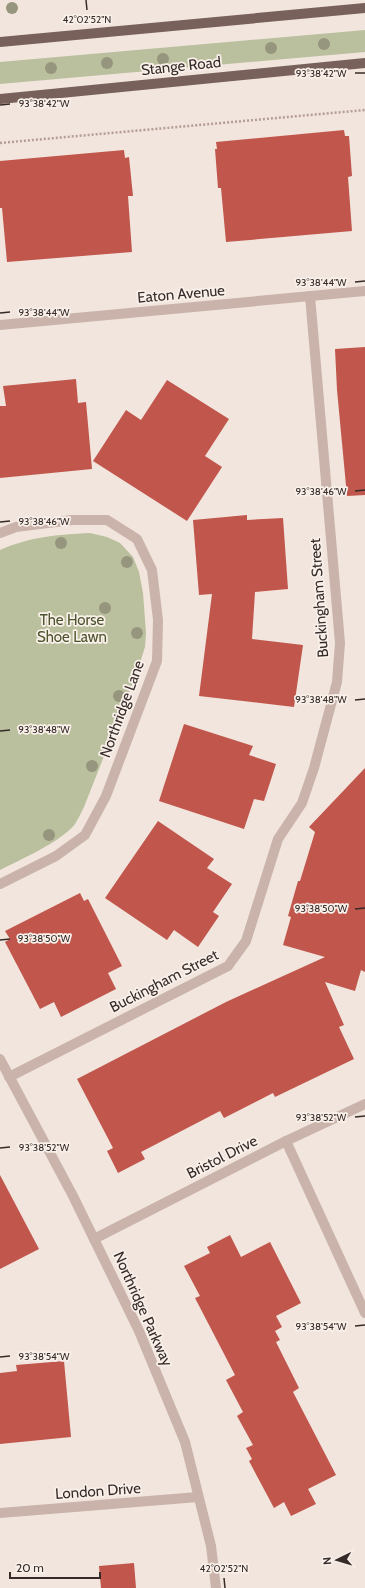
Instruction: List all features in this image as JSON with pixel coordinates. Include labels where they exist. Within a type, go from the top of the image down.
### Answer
[{"type":"main road","points":[[0,42],[365,8]]},
{"type":"main road","name":"Stange Road","points":[[0,99],[365,63]]},
{"type":"street","name":"Eaton Avenue","points":[[0,325],[365,291]]},
{"type":"street","name":"Buckingham Street","points":[[9,1077],[228,966],[246,940],[278,839],[302,803],[314,768],[337,682],[340,643],[310,296]]},
{"type":"street","name":"Northridge Lane","points":[[0,533],[16,527],[72,520],[107,520],[137,539],[152,570],[158,620],[157,661],[106,796],[85,835],[56,856],[0,884]]},
{"type":"street","name":"Northridge Parkway","points":[[0,1059],[73,1196],[139,1331],[185,1442],[211,1546],[216,1588]]},
{"type":"street","name":"Bristol Drive","points":[[94,1239],[286,1141],[365,1104]]},
{"type":"street","points":[[286,1141],[365,1313]]},
{"type":"street","name":"London Drive","points":[[0,1513],[198,1497]]},
{"type":"path","points":[[0,143],[365,110]]},
{"type":"green space","points":[[365,30],[365,52],[0,84],[0,62]]},
{"type":"green space","name":"The Horse Shoe Lawn","points":[[90,533],[107,537],[120,543],[133,557],[139,572],[143,593],[146,633],[145,647],[137,672],[84,807],[75,824],[61,837],[29,856],[0,870],[0,550],[34,539]]},
{"type":"building","points":[[344,130],[345,136],[349,136],[352,176],[348,177],[352,231],[226,242],[221,188],[218,188],[215,149],[217,149],[216,142]]},
{"type":"building","points":[[124,150],[125,158],[129,157],[133,196],[128,196],[132,252],[7,262],[2,208],[0,208],[0,161]]},
{"type":"building","points":[[365,347],[365,495],[347,496],[337,390],[335,349]]},
{"type":"building","points":[[76,379],[78,403],[86,402],[92,469],[0,478],[0,406],[6,406],[3,386]]},
{"type":"building","points":[[167,380],[229,419],[205,456],[222,467],[187,521],[93,461],[126,410],[141,420]]},
{"type":"building","points":[[247,515],[247,520],[283,518],[288,589],[255,592],[252,639],[303,645],[294,707],[199,696],[212,594],[199,595],[193,520]]},
{"type":"building","points":[[184,724],[253,746],[249,755],[276,764],[264,801],[254,799],[244,829],[159,801]]},
{"type":"building","points":[[365,768],[365,972],[361,970],[355,991],[325,982],[344,1025],[339,1027],[354,1059],[275,1097],[273,1093],[224,1118],[220,1111],[141,1152],[145,1159],[118,1173],[107,1151],[113,1148],[77,1079],[226,1002],[325,957],[283,945],[291,917],[288,916],[315,832],[309,827]]},
{"type":"building","points":[[158,821],[214,859],[207,868],[232,884],[213,912],[219,916],[198,947],[174,930],[167,940],[105,898]]},
{"type":"building","points":[[80,893],[84,901],[88,899],[122,966],[108,973],[116,989],[61,1017],[54,1002],[40,1009],[5,942],[10,939],[5,931]]},
{"type":"building","points":[[0,1175],[39,1249],[0,1269]]},
{"type":"building","points":[[230,1235],[241,1257],[270,1242],[301,1303],[276,1316],[282,1327],[275,1331],[280,1340],[276,1342],[299,1388],[293,1392],[336,1475],[308,1489],[316,1504],[291,1516],[284,1502],[274,1508],[249,1461],[252,1459],[246,1448],[253,1445],[237,1416],[243,1412],[226,1380],[235,1375],[195,1298],[200,1296],[184,1266],[210,1253],[207,1247]]},
{"type":"building","points":[[64,1361],[71,1437],[0,1444],[0,1373],[17,1371],[16,1365]]},
{"type":"building","points":[[134,1563],[136,1588],[101,1588],[99,1566]]}]
